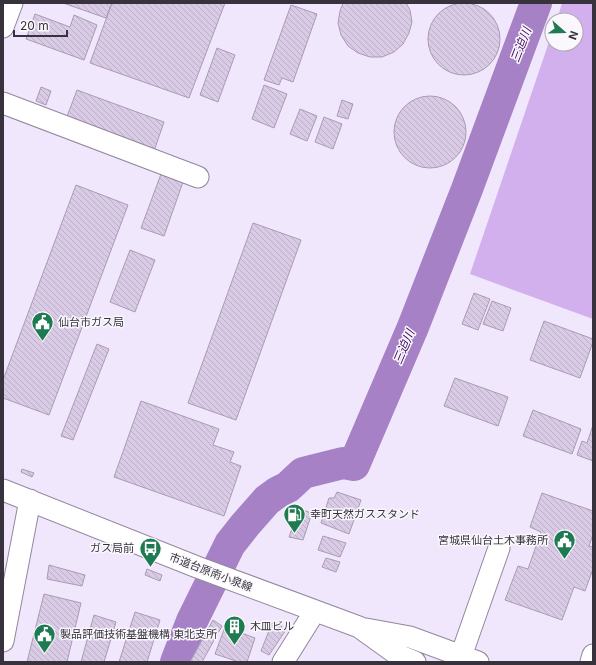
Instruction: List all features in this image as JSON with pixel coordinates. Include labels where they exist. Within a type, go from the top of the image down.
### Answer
[{"type":"street","points":[[3,26],[12,3]]},
{"type":"street","points":[[3,103],[198,177]]},
{"type":"street","name":"市道台原南小泉線","points":[[3,490],[197,568],[359,627],[398,655],[415,662]]},
{"type":"street","points":[[3,641],[30,500]]},
{"type":"street","points":[[359,627],[410,637],[469,659],[499,548]]},
{"type":"street","points":[[283,662],[315,611]]},
{"type":"street","points":[[591,662],[593,656]]},
{"type":"shaded area","points":[[562,3],[593,3],[593,319],[470,274],[546,52],[584,52],[584,12],[559,12]]},
{"type":"building","points":[[63,3],[112,3],[106,18]]},
{"type":"building","points":[[112,3],[225,3],[189,98],[90,63]]},
{"type":"building","points":[[343,3],[406,3],[410,10],[412,22],[409,33],[403,44],[394,52],[382,57],[370,57],[358,53],[348,46],[341,35],[338,23]]},
{"type":"building","points":[[457,3],[471,3],[490,13],[500,32],[500,46],[490,65],[471,75],[457,75],[438,65],[428,46],[428,32],[438,13]]},
{"type":"building","points":[[291,5],[317,14],[293,82],[282,78],[279,85],[264,80]]},
{"type":"building","points":[[35,14],[70,27],[74,15],[97,25],[84,60],[26,39]]},
{"type":"building","points":[[217,48],[235,55],[218,102],[200,95]]},
{"type":"building","points":[[264,85],[287,94],[274,128],[252,119]]},
{"type":"building","points":[[41,87],[51,91],[46,105],[36,101]]},
{"type":"building","points":[[77,90],[164,122],[154,151],[66,119]]},
{"type":"building","points":[[423,96],[437,96],[444,98],[456,106],[464,118],[466,132],[464,146],[456,158],[444,166],[437,168],[423,168],[416,166],[404,158],[396,146],[394,139],[394,125],[396,118],[404,106],[416,98]]},
{"type":"building","points":[[342,100],[353,104],[348,119],[337,116]]},
{"type":"building","points":[[300,109],[317,116],[307,141],[290,134]]},
{"type":"building","points":[[324,117],[342,124],[333,149],[315,142]]},
{"type":"building","points":[[161,174],[183,182],[164,236],[141,228]]},
{"type":"building","points":[[76,185],[128,205],[49,415],[3,398],[3,380]]},
{"type":"building","points":[[253,223],[301,240],[236,420],[188,403]]},
{"type":"building","points":[[130,250],[155,260],[135,312],[110,302]]},
{"type":"building","points":[[474,293],[490,299],[478,330],[462,324]]},
{"type":"building","points":[[492,301],[511,308],[503,331],[483,324]]},
{"type":"building","points":[[544,321],[593,339],[580,378],[530,360]]},
{"type":"building","points":[[97,344],[109,349],[73,440],[61,436]]},
{"type":"building","points":[[455,378],[508,397],[498,426],[444,406]]},
{"type":"building","points":[[141,401],[219,429],[213,445],[234,452],[230,462],[241,466],[224,516],[114,477]]},
{"type":"building","points":[[533,410],[581,429],[572,454],[523,436]]},
{"type":"building","points":[[593,425],[593,461],[577,455],[582,441],[587,443]]},
{"type":"building","points":[[22,469],[34,473],[32,477],[21,472]]},
{"type":"building","points":[[337,492],[361,500],[349,534],[321,523],[329,498],[334,498]]},
{"type":"building","name":"宮城県仙台土木事務所","points":[[542,493],[593,511],[593,535],[589,546],[593,547],[593,569],[585,591],[574,587],[562,620],[505,600],[518,566],[528,569],[541,532],[530,527]]},
{"type":"building","points":[[299,509],[312,513],[303,540],[289,537]]},
{"type":"building","points":[[323,536],[346,543],[340,557],[318,550]]},
{"type":"building","points":[[326,558],[340,562],[336,572],[322,567]]},
{"type":"building","points":[[49,565],[85,575],[82,586],[47,579]]},
{"type":"building","points":[[147,569],[162,575],[160,581],[145,575]]},
{"type":"building","points":[[44,594],[81,603],[67,662],[27,662]]},
{"type":"building","points":[[135,612],[160,620],[147,662],[119,662]]},
{"type":"building","points":[[94,615],[116,622],[104,662],[81,662]]},
{"type":"building","points":[[213,620],[222,626],[202,662],[190,662]]},
{"type":"building","points":[[272,623],[282,626],[281,628],[286,630],[269,655],[261,651]]},
{"type":"building","name":"木皿ビル","points":[[225,627],[255,638],[247,662],[239,662],[215,654]]},
{"type":"waterway","name":"三迫川","points":[[176,662],[192,621],[230,544],[267,500],[288,487],[303,473],[343,463],[354,465],[413,327],[467,189],[536,3]]},
{"type":"place","name":"仙台市ガス局","points":[[43,342]]},
{"type":"place","name":"幸町天然ガススタンド","points":[[294,534]]},
{"type":"place","name":"宮城県仙台土木事務所","points":[[564,560]]},
{"type":"place","name":"ガス局前","points":[[150,568]]},
{"type":"place","name":"木皿ビル","points":[[235,646]]},
{"type":"place","name":"製品評価技術基盤機構 東北支所","points":[[44,654]]}]
